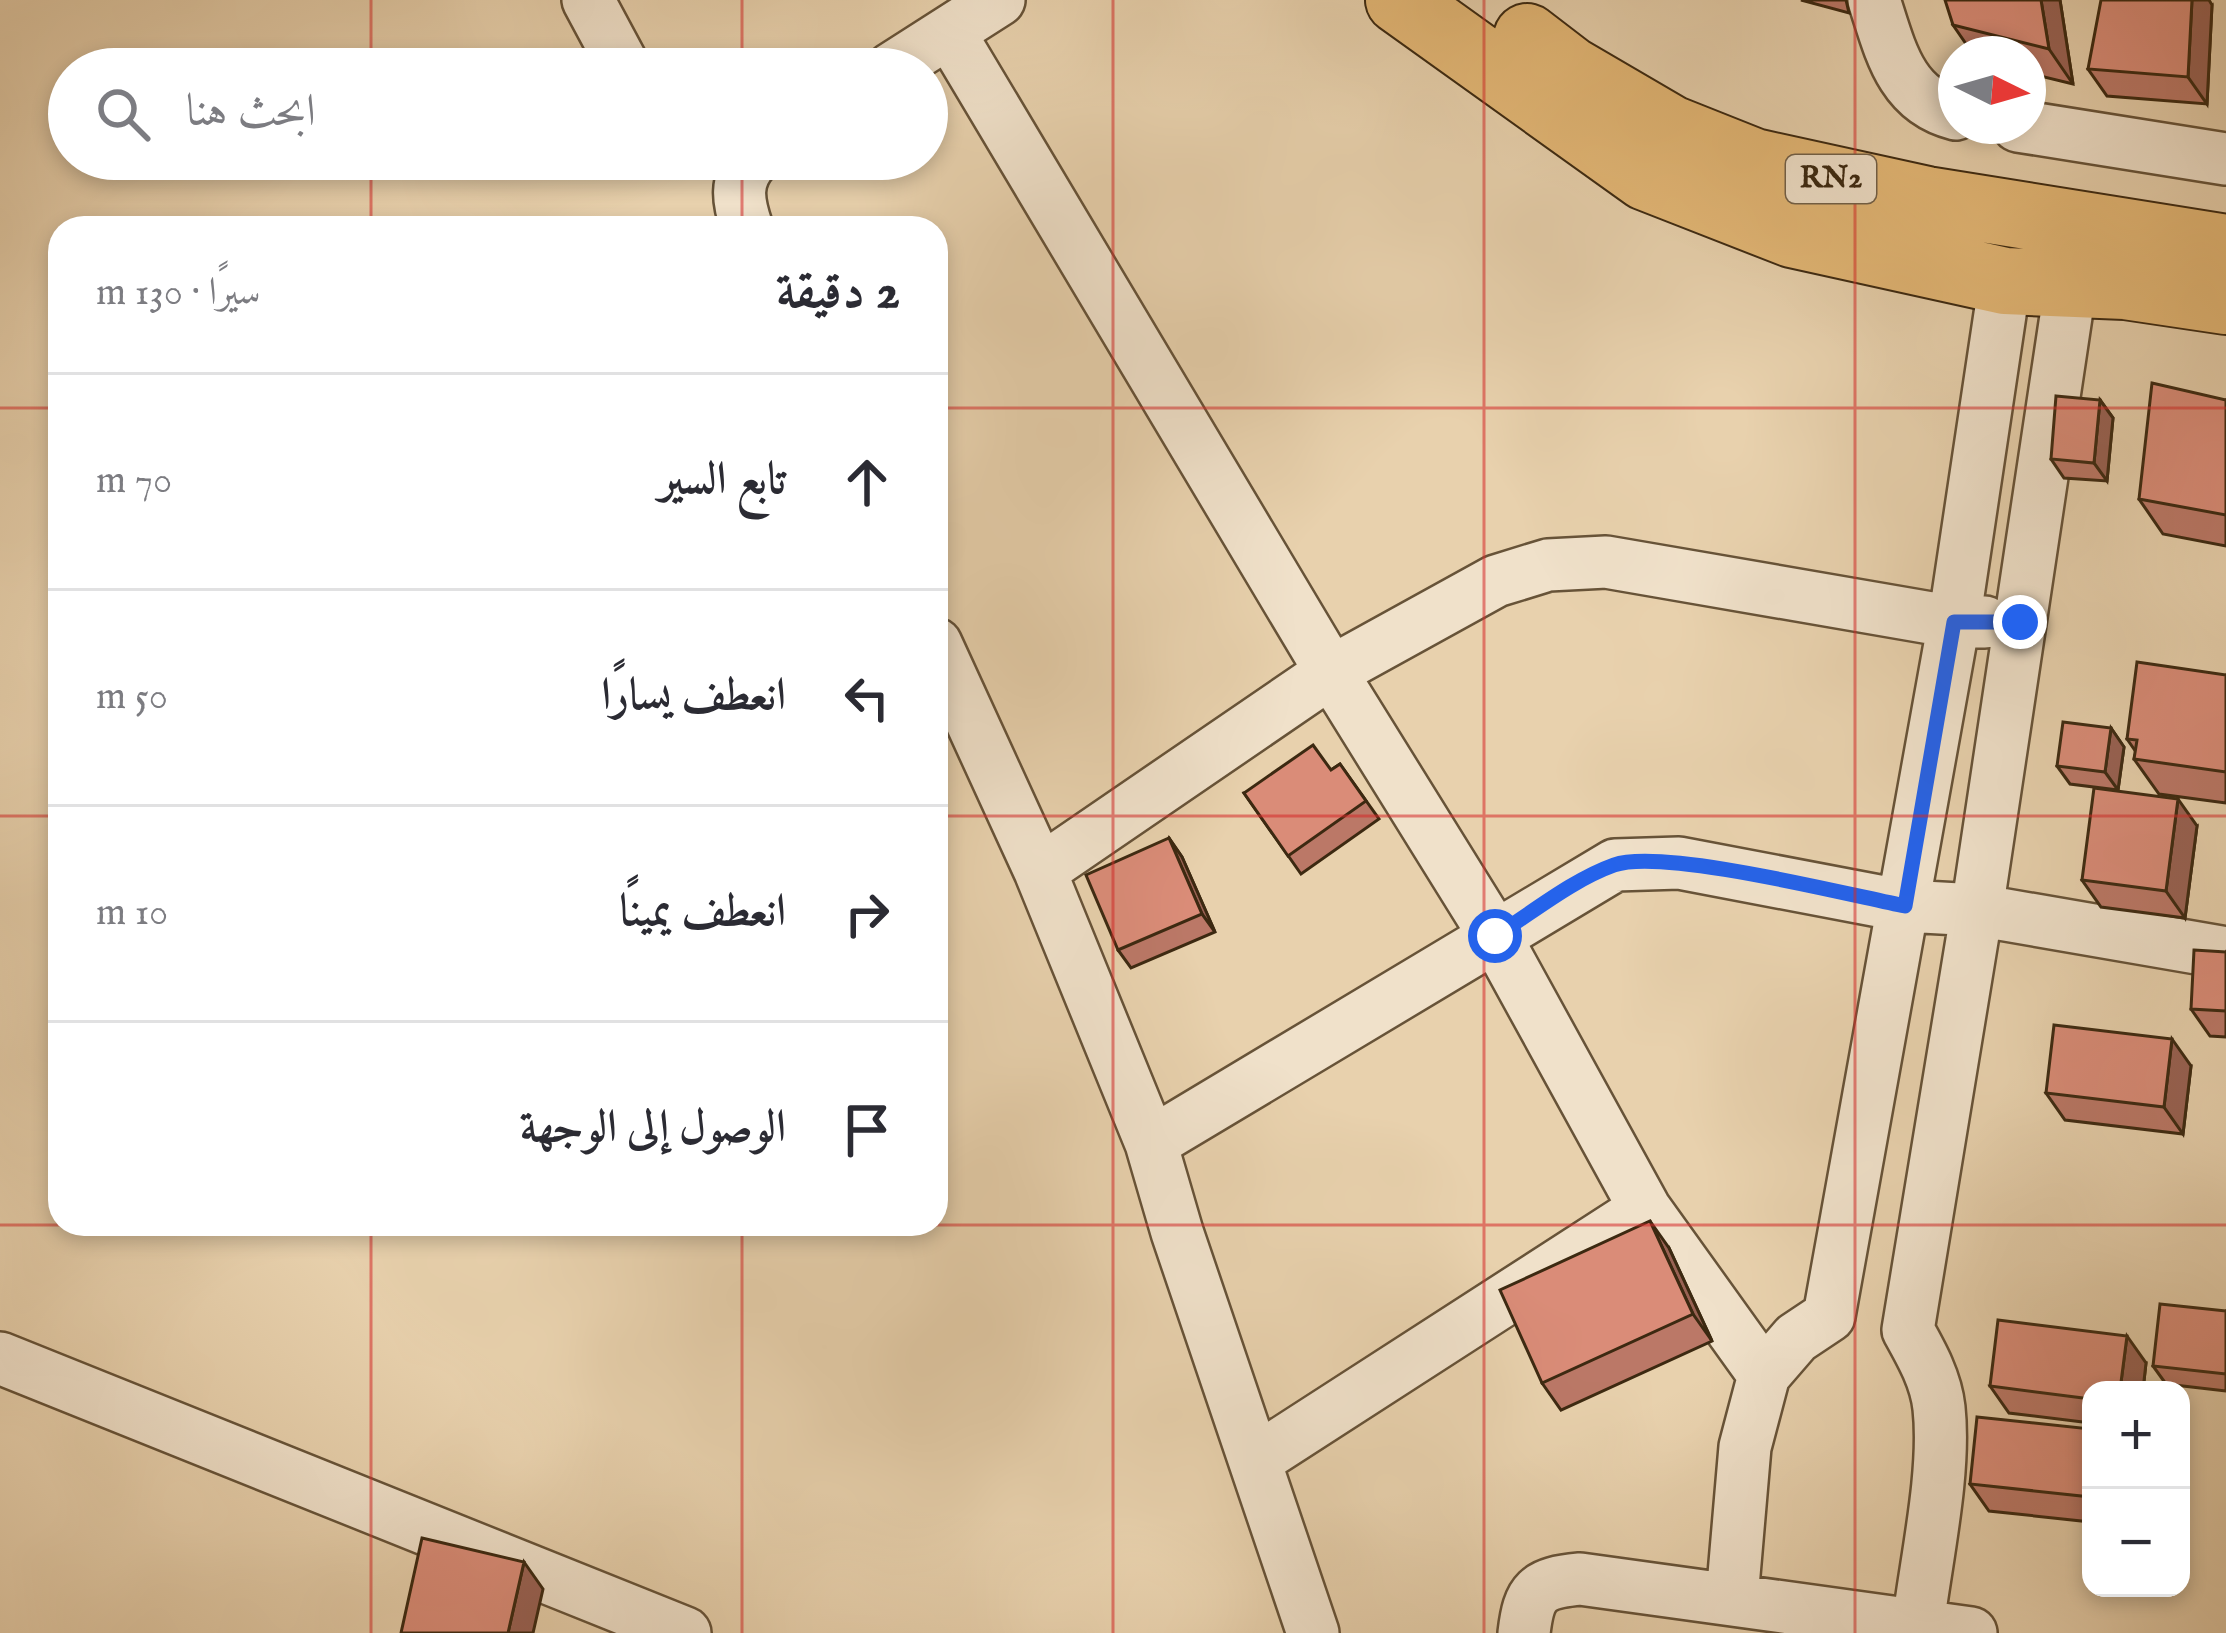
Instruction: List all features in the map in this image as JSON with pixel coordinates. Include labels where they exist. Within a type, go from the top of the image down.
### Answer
[{"type":"highway","name":"RN2","points":[[1399,0],[1646,177],[1792,234],[2005,281],[2071,283],[2226,301]]},
{"type":"highway","name":"RN2","points":[[1478,0],[1570,70],[1671,129],[1754,162],[1927,200],[2226,248]]},
{"type":"street","points":[[588,0],[614,48]]},
{"type":"street","points":[[924,48],[999,0]]},
{"type":"street","points":[[1874,0],[1896,68],[1916,95],[1938,110]]},
{"type":"street","points":[[949,32],[1331,672],[1495,936],[1645,1209],[1764,1375]]},
{"type":"street","points":[[2046,130],[2226,159]]},
{"type":"street","points":[[1829,1316],[1954,622],[2005,281]]},
{"type":"street","points":[[1918,1624],[1939,1450],[1939,1406],[1928,1366],[1908,1330],[2071,283]]},
{"type":"street","points":[[1040,872],[1331,672],[1496,581],[1548,565],[1606,562],[1954,622],[2020,622]]},
{"type":"street","points":[[948,670],[1040,872],[1151,1143],[1313,1633]]},
{"type":"street","points":[[1151,1143],[1615,865],[1679,863],[1905,906],[1977,910],[2226,953]]},
{"type":"street","points":[[1256,1460],[1645,1209]]},
{"type":"street","points":[[1764,1612],[1745,1447],[1764,1375],[1796,1338],[1829,1316],[1908,1330]]},
{"type":"street","points":[[0,1358],[685,1633]]},
{"type":"street","points":[[1523,1633],[1527,1602],[1554,1581],[1580,1579],[1843,1624],[1918,1624],[1971,1633]]},
{"type":"building","points":[[1945,0],[2041,0],[2049,49],[2046,36],[1997,36],[1953,25]]},
{"type":"building","points":[[2101,0],[2192,0],[2188,77],[2088,69]]},
{"type":"building","points":[[2152,383],[2226,400],[2226,515],[2139,499]]},
{"type":"building","points":[[2056,396],[2100,400],[2094,463],[2051,459]]},
{"type":"building","points":[[2137,662],[2226,675],[2226,772],[2134,759],[2137,740],[2127,739]]},
{"type":"building","points":[[2063,722],[2111,728],[2105,772],[2057,766]]},
{"type":"building","points":[[1313,745],[1331,770],[1340,764],[1366,801],[1288,856],[1244,793]]},
{"type":"building","points":[[2094,788],[2178,799],[2166,891],[2082,880]]},
{"type":"building","points":[[1169,838],[1202,914],[1118,950],[1086,875]]},
{"type":"building","points":[[2194,950],[2226,952],[2226,1011],[2191,1009]]},
{"type":"building","points":[[2054,1025],[2172,1039],[2164,1107],[2046,1093]]},
{"type":"building","points":[[1650,1221],[1693,1314],[1542,1383],[1500,1290]]},
{"type":"building","points":[[2160,1304],[2226,1311],[2226,1374],[2153,1366]]},
{"type":"building","points":[[1998,1320],[2127,1336],[2121,1381],[2082,1381],[2082,1398],[1990,1386]]},
{"type":"building","points":[[1977,1417],[2082,1428],[2082,1496],[1970,1484]]},
{"type":"building","points":[[422,1538],[524,1562],[508,1633],[401,1633]]},
{"type":"route","points":[[1495,936],[1584,880],[1615,865],[1638,862],[1679,863],[1905,906],[1954,622],[2020,622]]}]
